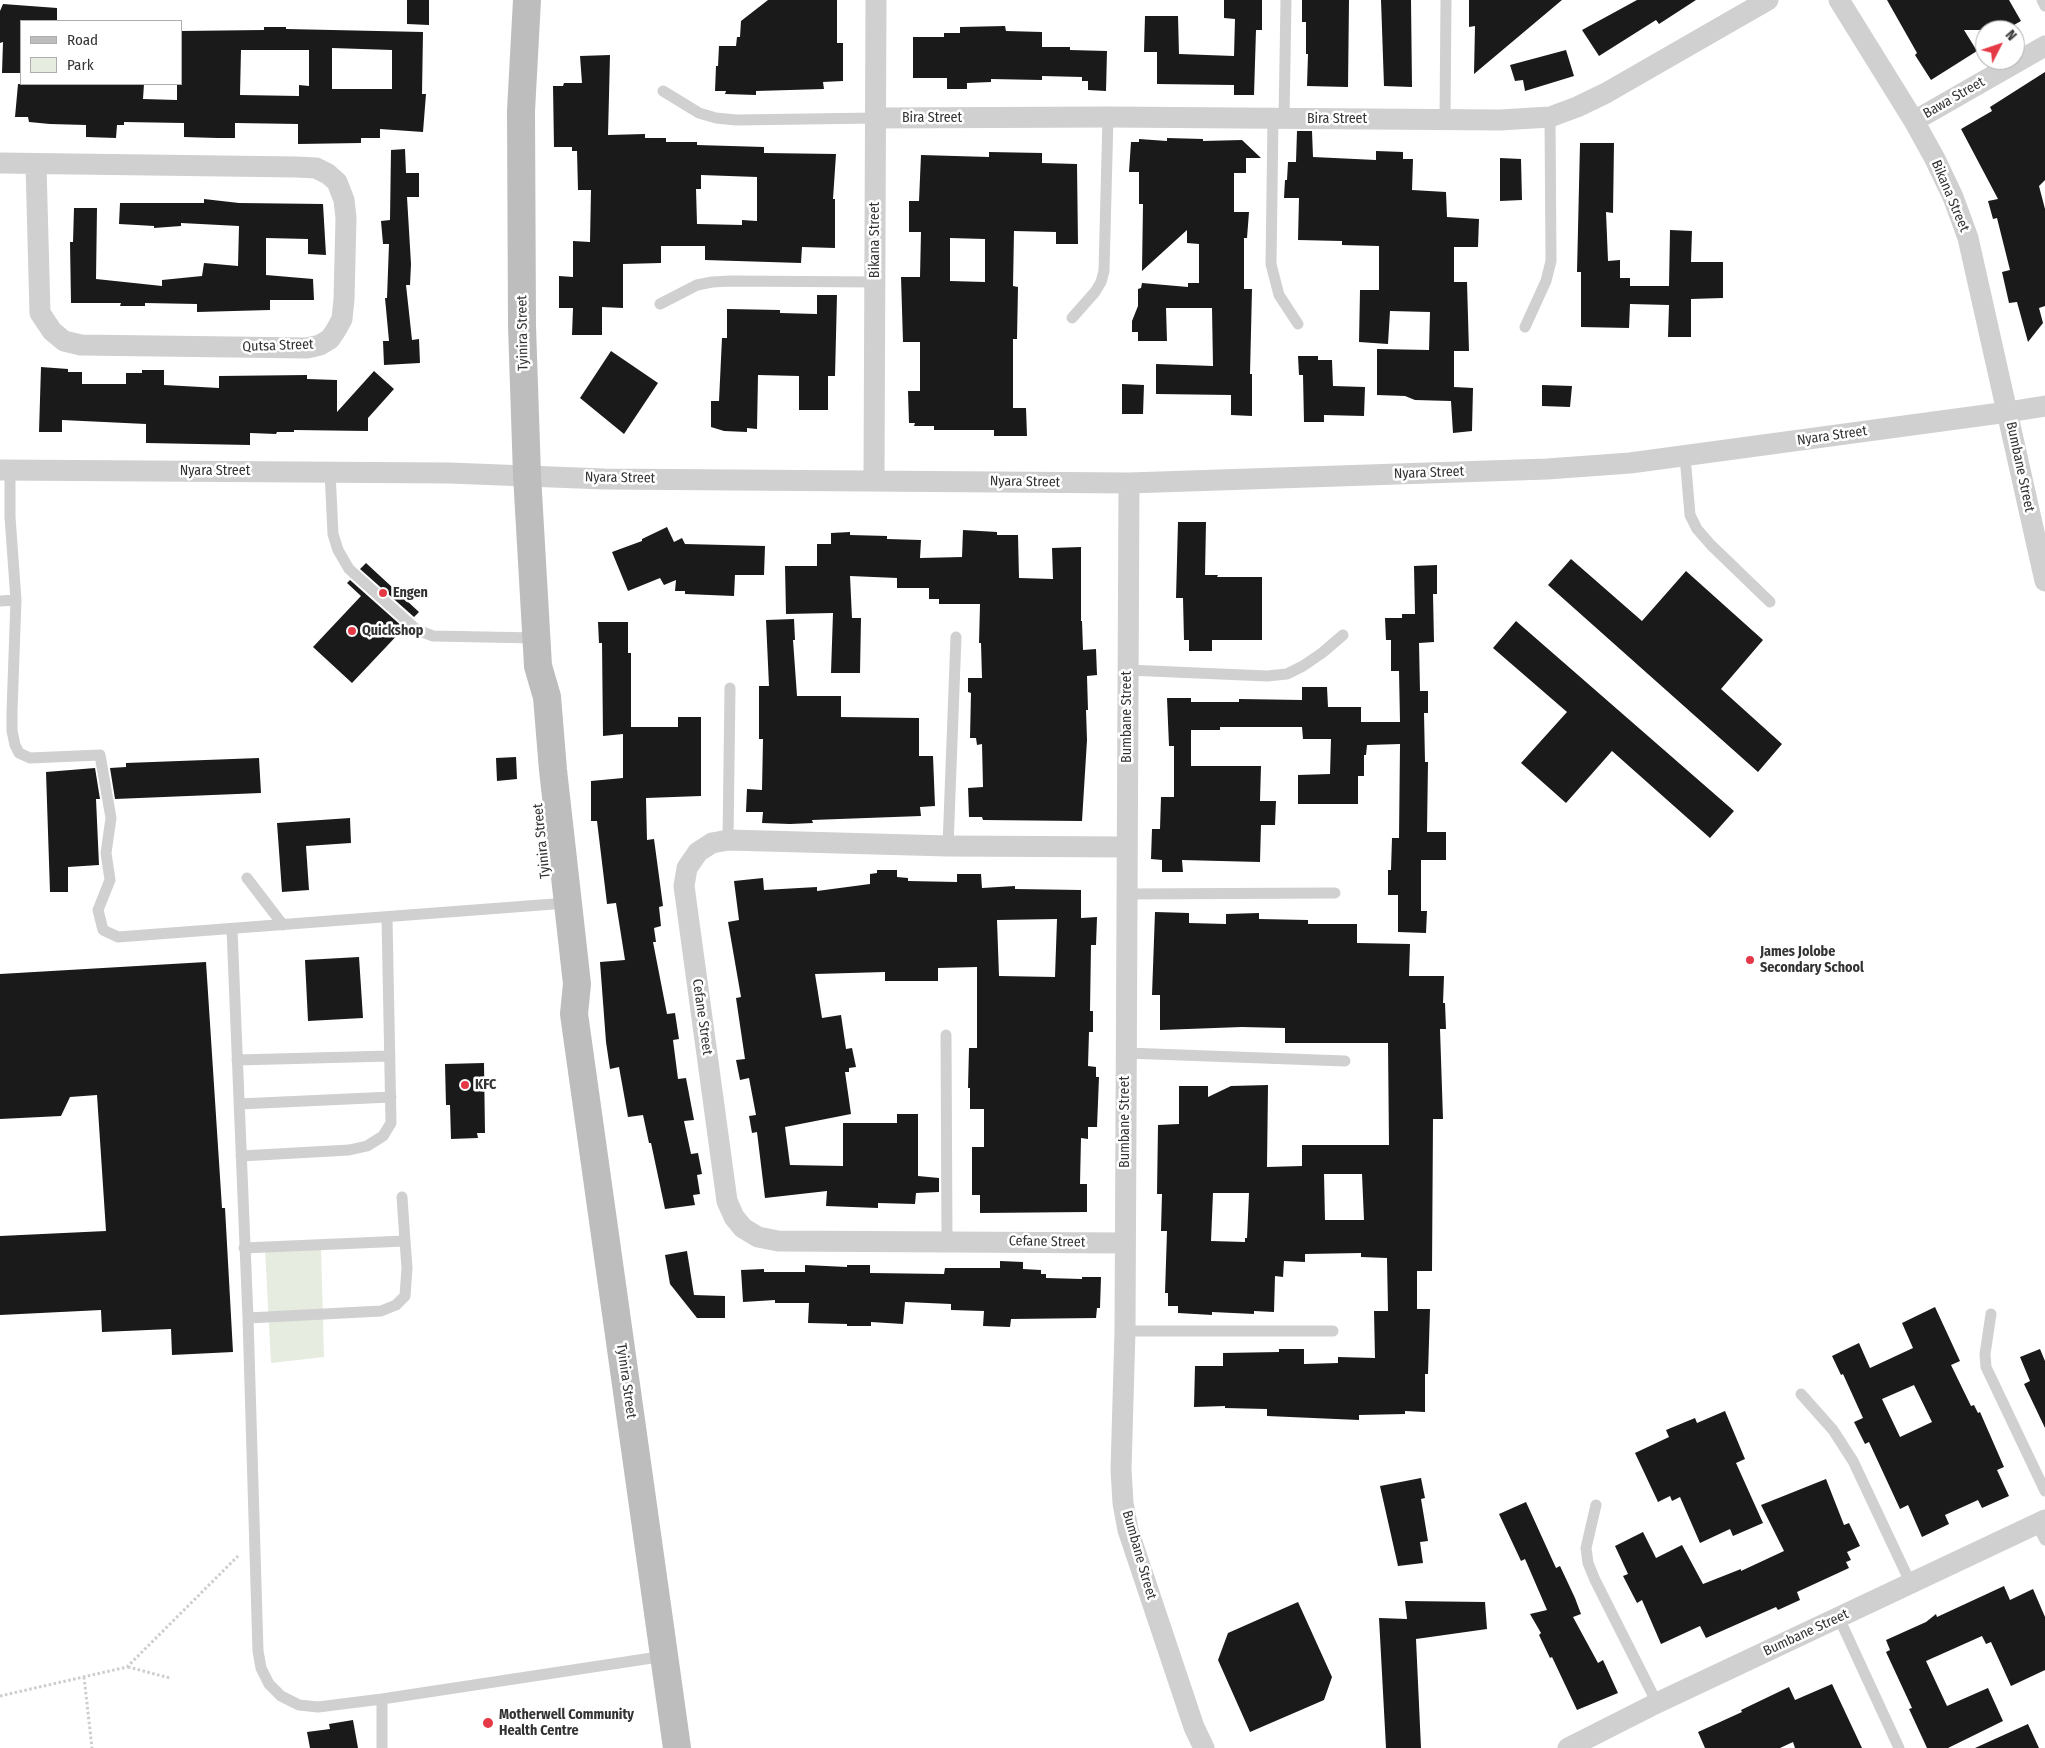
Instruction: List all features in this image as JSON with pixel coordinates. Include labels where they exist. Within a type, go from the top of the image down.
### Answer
[{"type":"street","name":"Tyinira Street","points":[[527,0],[521,112],[522,326],[527,475],[538,666],[547,697],[558,904],[578,984],[574,1014],[678,1748]]},
{"type":"street","name":"Bikana Street","points":[[874,480],[876,0]]},
{"type":"street","name":"Bira Street","points":[[876,118],[1108,117],[1500,120],[1550,117],[1606,93],[1768,0]]},
{"type":"street","name":"Bikana Street","points":[[1839,0],[1914,121],[1949,190],[1968,238],[2008,412]]},
{"type":"street","name":"Bawa Street","points":[[1914,121],[2045,46]]},
{"type":"street","name":"Qutsa Street","points":[[0,163],[316,168],[328,174],[337,182],[344,200],[346,218],[342,319],[330,340],[307,348],[81,345],[64,341],[52,331],[40,313],[36,164]]},
{"type":"street","name":"Nyara Street","points":[[5,470],[330,472],[527,475],[604,479],[1129,483],[1547,469],[1685,456],[2045,406]]},
{"type":"street","name":"Bumbane Street","points":[[2008,412],[2045,581]]},
{"type":"street","name":"Bumbane Street","points":[[1129,483],[1125,1331],[1121,1470],[1128,1530],[1194,1727],[1204,1748]]},
{"type":"street","name":"Cefane Street","points":[[1124,1243],[778,1241],[758,1237],[743,1228],[734,1217],[728,1201],[684,886],[687,868],[698,852],[712,843],[728,840],[948,846],[1127,846]]},
{"type":"street","name":"Bumbane Street","points":[[1580,1746],[1658,1703],[1911,1584],[2042,1528]]},
{"type":"lane","points":[[1286,0],[1271,264],[1279,294],[1298,324]]},
{"type":"lane","points":[[1445,120],[1446,0]]},
{"type":"lane","points":[[2042,0],[2045,6]]},
{"type":"lane","points":[[663,90],[699,113],[716,118],[736,120],[876,118]]},
{"type":"lane","points":[[1072,318],[1095,292],[1101,282],[1104,271],[1106,259],[1108,117]]},
{"type":"lane","points":[[1525,327],[1546,281],[1551,262],[1550,117]]},
{"type":"lane","points":[[660,304],[697,285],[712,282],[876,282]]},
{"type":"lane","points":[[1685,456],[1688,508],[1697,529],[1770,602]]},
{"type":"lane","points":[[5,470],[16,600],[12,731],[19,753],[30,758],[100,755],[111,818],[106,853],[110,880],[98,910],[103,930],[118,937],[558,904]]},
{"type":"lane","points":[[330,472],[333,534],[338,550],[349,569],[416,630],[432,636],[537,638]]},
{"type":"lane","points":[[0,601],[16,600]]},
{"type":"lane","points":[[1127,670],[1267,676],[1287,674],[1303,666],[1344,635]]},
{"type":"lane","points":[[948,846],[956,636]]},
{"type":"lane","points":[[728,840],[730,688]]},
{"type":"lane","points":[[247,878],[283,925]]},
{"type":"lane","points":[[1127,894],[1335,893]]},
{"type":"lane","points":[[241,1156],[348,1150],[367,1146],[383,1136],[391,1123],[387,917]]},
{"type":"lane","points":[[232,928],[248,1318],[258,1651],[261,1668],[269,1684],[281,1696],[299,1705],[318,1707],[665,1656]]},
{"type":"lane","points":[[946,1035],[947,1241]]},
{"type":"lane","points":[[1126,1053],[1345,1061]]},
{"type":"lane","points":[[237,1060],[390,1056]]},
{"type":"lane","points":[[239,1104],[391,1097]]},
{"type":"lane","points":[[248,1318],[381,1311],[396,1305],[405,1296],[407,1268],[402,1197]]},
{"type":"lane","points":[[244,1248],[405,1241]]},
{"type":"lane","points":[[1991,1314],[1985,1354],[1986,1367],[2045,1491]]},
{"type":"lane","points":[[1125,1331],[1333,1331]]},
{"type":"lane","points":[[1801,1394],[1833,1430],[1853,1461],[1911,1584]]},
{"type":"lane","points":[[1596,1505],[1586,1548],[1588,1563],[1658,1703]]},
{"type":"lane","points":[[1839,1618],[1898,1748]]},
{"type":"lane","points":[[382,1699],[382,1748]]},
{"type":"path","points":[[127,1667],[254,1539]]},
{"type":"path","points":[[0,1696],[127,1667],[170,1678]]},
{"type":"path","points":[[84,1677],[92,1748]]},
{"type":"green space","points":[[321,1247],[324,1357],[271,1363],[265,1249]]},
{"type":"building","points":[[407,0],[429,0],[429,25],[407,24]]},
{"type":"building","points":[[768,0],[837,0],[837,43],[843,43],[843,81],[823,82],[824,89],[756,91],[756,95],[725,94],[726,91],[715,91],[719,46],[736,46],[737,37],[740,37],[741,21]]},
{"type":"building","points":[[1224,0],[1262,0],[1262,30],[1256,30],[1254,95],[1234,95],[1234,85],[1157,84],[1157,52],[1144,52],[1145,16],[1178,16],[1179,54],[1234,56],[1235,19],[1224,18]]},
{"type":"building","points":[[1302,0],[1349,0],[1348,87],[1307,86],[1308,54],[1306,54],[1306,22],[1302,22]]},
{"type":"building","points":[[1381,0],[1411,0],[1412,87],[1384,86]]},
{"type":"building","points":[[1469,0],[1562,0],[1474,74],[1475,26],[1469,27]]},
{"type":"building","points":[[1637,0],[1696,0],[1659,24],[1656,20],[1599,56],[1582,30]]},
{"type":"building","points":[[1887,0],[2009,0],[2020,20],[1975,20],[1975,30],[1964,30],[1975,48],[1975,52],[1931,80],[1915,55],[1917,53]]},
{"type":"building","points":[[3,4],[57,8],[57,20],[20,20],[20,73],[2,73],[3,42],[0,43],[0,11]]},
{"type":"building","points":[[1005,26],[1006,31],[1042,32],[1042,47],[1070,47],[1070,50],[1107,51],[1106,91],[1088,90],[1088,81],[1082,81],[1082,77],[1042,76],[1042,80],[991,79],[991,82],[967,83],[967,89],[947,89],[947,78],[913,78],[913,37],[944,37],[944,33],[960,33],[960,27]]},
{"type":"building","points":[[264,27],[286,27],[286,29],[423,32],[422,94],[426,94],[423,132],[380,129],[380,138],[361,138],[361,143],[298,144],[298,124],[235,123],[235,138],[217,138],[184,137],[184,123],[124,122],[124,125],[117,125],[116,138],[86,137],[86,125],[29,122],[28,117],[15,117],[18,84],[144,85],[143,99],[177,100],[177,85],[182,85],[182,31],[264,30]],"holes":[[[332,48],[392,50],[392,89],[332,89]],[[241,50],[309,50],[309,86],[299,85],[299,96],[240,95]]]},
{"type":"building","points":[[1566,50],[1574,76],[1525,91],[1523,80],[1515,81],[1510,65]]},
{"type":"building","points":[[610,55],[608,135],[645,134],[645,138],[666,138],[666,142],[697,142],[697,145],[764,147],[764,153],[836,154],[833,199],[835,199],[835,248],[802,247],[801,263],[705,260],[705,246],[661,246],[661,263],[623,264],[623,308],[602,307],[602,335],[572,335],[573,308],[559,308],[559,276],[573,277],[573,241],[590,242],[591,190],[578,190],[577,151],[572,151],[572,147],[554,147],[553,86],[563,86],[564,83],[582,83],[580,56]],"holes":[[[701,175],[757,177],[757,221],[742,220],[742,225],[697,224],[696,189],[701,189]]]},
{"type":"building","points":[[2045,72],[2045,180],[2039,186],[2045,209],[2045,306],[2039,308],[2043,323],[2028,342],[2017,302],[2009,303],[2002,272],[2010,270],[1997,218],[1993,219],[1988,201],[1998,199],[1961,129],[1992,111],[1990,107]]},
{"type":"building","points":[[1297,131],[1312,131],[1313,157],[1376,160],[1376,151],[1403,152],[1403,159],[1413,159],[1412,190],[1446,192],[1447,217],[1479,219],[1478,247],[1454,247],[1454,282],[1467,282],[1469,351],[1454,351],[1454,387],[1473,388],[1472,431],[1453,433],[1451,401],[1415,400],[1405,396],[1377,395],[1377,349],[1429,350],[1430,312],[1390,311],[1388,344],[1359,342],[1360,290],[1379,290],[1379,246],[1342,245],[1342,241],[1298,240],[1299,198],[1284,198],[1288,162],[1296,162]]},
{"type":"building","points":[[1167,138],[1203,139],[1203,141],[1242,140],[1261,158],[1246,158],[1246,173],[1234,173],[1234,212],[1249,212],[1247,238],[1244,238],[1244,289],[1252,289],[1250,374],[1252,374],[1252,416],[1231,415],[1231,395],[1156,394],[1156,364],[1213,366],[1212,308],[1166,308],[1167,341],[1138,341],[1138,332],[1132,332],[1132,321],[1138,306],[1138,289],[1141,288],[1142,283],[1188,287],[1188,283],[1199,283],[1199,244],[1187,243],[1187,230],[1142,271],[1143,204],[1139,204],[1139,172],[1129,172],[1131,142],[1139,142],[1139,139],[1167,141]]},
{"type":"building","points":[[1580,143],[1614,143],[1613,213],[1606,212],[1608,261],[1620,260],[1620,278],[1630,278],[1630,286],[1669,286],[1670,230],[1692,231],[1691,262],[1723,262],[1723,298],[1691,299],[1691,337],[1668,337],[1669,305],[1630,304],[1629,328],[1581,327],[1581,272],[1577,272]]},
{"type":"building","points":[[405,149],[406,173],[419,173],[419,197],[407,197],[411,264],[410,285],[406,285],[412,340],[419,339],[420,363],[384,365],[383,341],[389,341],[385,298],[387,298],[389,244],[383,244],[381,221],[390,220],[391,150]]},
{"type":"building","points":[[989,152],[1042,153],[1042,163],[1077,164],[1078,244],[1056,244],[1056,232],[1014,231],[1013,286],[1018,287],[1017,339],[1013,339],[1013,408],[1026,408],[1027,436],[994,436],[994,430],[934,430],[934,426],[914,426],[915,423],[909,423],[908,391],[920,391],[920,342],[903,342],[901,277],[920,277],[921,232],[909,232],[909,201],[919,201],[921,155],[989,157]],"holes":[[[950,238],[985,239],[985,282],[950,281]]]},
{"type":"building","points":[[1500,158],[1521,159],[1522,200],[1500,201]]},
{"type":"building","points":[[204,199],[239,203],[323,204],[326,255],[308,254],[308,239],[266,238],[266,275],[313,279],[314,300],[270,300],[270,310],[197,312],[197,304],[145,303],[145,306],[120,306],[121,303],[71,303],[70,242],[73,242],[74,208],[97,208],[96,279],[162,286],[162,280],[202,276],[204,263],[238,266],[239,226],[181,223],[181,226],[154,228],[154,226],[119,224],[120,203],[204,203]]},
{"type":"building","points":[[817,295],[837,295],[835,376],[828,376],[828,410],[799,410],[799,376],[758,375],[757,429],[747,428],[747,432],[724,431],[711,427],[711,401],[719,401],[722,338],[727,338],[727,309],[780,310],[780,313],[817,314]]},
{"type":"building","points":[[611,351],[658,383],[624,434],[580,398]]},
{"type":"building","points":[[1298,356],[1318,356],[1318,360],[1332,360],[1333,386],[1365,387],[1364,416],[1324,415],[1324,422],[1304,422],[1303,375],[1299,375]]},
{"type":"building","points":[[41,367],[68,369],[68,372],[82,372],[82,384],[126,384],[126,373],[142,373],[142,370],[164,370],[164,385],[219,388],[219,376],[307,375],[307,379],[337,380],[337,412],[374,371],[394,389],[368,418],[368,431],[294,430],[294,432],[277,432],[276,434],[250,433],[250,445],[146,443],[146,424],[62,420],[62,432],[39,432]]},
{"type":"building","points":[[1122,384],[1144,385],[1143,414],[1122,414]]},
{"type":"building","points":[[1542,385],[1572,386],[1570,407],[1542,406]]},
{"type":"building","points":[[1178,522],[1206,522],[1205,575],[1218,575],[1217,577],[1262,577],[1262,640],[1212,640],[1212,651],[1189,651],[1189,640],[1184,640],[1183,598],[1176,598]]},
{"type":"building","points":[[667,527],[674,542],[682,538],[685,544],[765,546],[764,575],[735,575],[734,596],[685,594],[685,591],[675,591],[676,580],[664,585],[660,578],[628,591],[612,552],[642,541],[642,539]]},
{"type":"building","points":[[963,530],[997,532],[997,535],[1018,535],[1019,578],[1053,579],[1052,548],[1081,547],[1083,650],[1096,649],[1097,675],[1087,676],[1087,740],[1082,821],[983,820],[982,817],[969,817],[968,788],[983,787],[982,744],[977,745],[976,738],[970,738],[971,693],[968,692],[968,678],[982,678],[981,643],[979,643],[980,604],[939,604],[939,599],[929,599],[929,588],[897,588],[897,578],[850,576],[852,618],[861,618],[860,673],[831,673],[833,613],[786,614],[785,566],[817,566],[817,544],[831,544],[831,533],[850,532],[850,535],[887,536],[887,539],[921,540],[920,558],[962,557]]},
{"type":"building","points":[[1571,559],[1642,621],[1686,571],[1763,640],[1721,689],[1782,744],[1758,772],[1548,585]]},
{"type":"building","points":[[366,563],[419,612],[414,617],[360,569]]},
{"type":"building","points":[[1437,565],[1437,594],[1433,594],[1434,642],[1419,643],[1420,691],[1428,691],[1428,713],[1424,713],[1425,762],[1428,762],[1427,832],[1446,832],[1446,860],[1421,860],[1421,911],[1427,911],[1426,933],[1398,932],[1398,895],[1388,895],[1388,870],[1391,870],[1392,838],[1399,838],[1400,744],[1367,745],[1366,755],[1364,755],[1364,776],[1358,776],[1358,804],[1298,804],[1298,775],[1330,774],[1331,739],[1303,739],[1302,727],[1220,727],[1220,730],[1191,730],[1191,766],[1261,766],[1260,801],[1276,801],[1275,825],[1261,825],[1260,862],[1182,860],[1183,872],[1162,872],[1162,860],[1151,859],[1152,829],[1160,829],[1161,797],[1174,797],[1174,746],[1169,746],[1167,698],[1191,698],[1191,702],[1239,702],[1239,699],[1302,700],[1302,687],[1327,687],[1328,707],[1361,707],[1361,722],[1400,722],[1399,671],[1391,671],[1391,640],[1386,640],[1385,618],[1402,618],[1402,614],[1415,614],[1414,566]]},
{"type":"building","points":[[350,580],[404,628],[352,683],[313,647],[361,596],[347,583]]},
{"type":"building","points":[[794,619],[795,640],[793,640],[797,696],[841,696],[841,717],[919,718],[919,756],[933,756],[935,806],[920,807],[921,816],[812,820],[813,823],[790,824],[762,823],[763,812],[746,812],[747,789],[762,790],[763,739],[759,739],[759,686],[769,686],[766,620]]},
{"type":"building","points":[[1516,621],[1734,811],[1710,838],[1612,751],[1566,803],[1521,763],[1567,712],[1493,648]]},
{"type":"building","points":[[598,622],[628,622],[628,653],[631,653],[631,727],[678,727],[678,717],[701,717],[701,796],[646,798],[647,840],[654,839],[663,906],[659,907],[661,926],[654,928],[656,942],[653,942],[667,1014],[675,1013],[679,1039],[673,1040],[678,1079],[686,1078],[694,1120],[684,1121],[691,1154],[698,1153],[702,1174],[697,1175],[700,1194],[693,1195],[695,1205],[665,1209],[643,1115],[628,1117],[619,1067],[610,1069],[600,962],[625,960],[616,903],[607,904],[597,821],[591,821],[591,781],[623,778],[623,734],[603,736],[602,643],[599,643]]},
{"type":"building","points":[[516,757],[517,779],[497,781],[496,758]]},
{"type":"building","points":[[259,758],[261,793],[115,799],[110,768],[126,767],[126,763]]},
{"type":"building","points":[[95,768],[100,799],[96,799],[99,865],[68,867],[68,892],[50,892],[46,772]]},
{"type":"building","points":[[350,818],[351,843],[306,846],[309,890],[282,892],[277,823]]},
{"type":"building","points":[[877,870],[897,870],[897,877],[908,878],[908,881],[957,882],[957,874],[981,874],[982,888],[1015,886],[1015,889],[1081,890],[1081,918],[1097,917],[1096,945],[1091,945],[1090,1011],[1093,1011],[1093,1032],[1089,1032],[1088,1066],[1096,1067],[1096,1077],[1099,1077],[1097,1127],[1088,1127],[1088,1139],[1081,1138],[1080,1184],[1087,1184],[1087,1212],[980,1213],[980,1195],[972,1195],[972,1147],[984,1147],[984,1109],[970,1109],[970,1088],[968,1088],[969,1048],[977,1048],[977,967],[938,968],[938,981],[885,981],[885,972],[815,974],[822,1018],[841,1015],[846,1049],[852,1048],[856,1067],[849,1068],[849,1072],[845,1072],[851,1114],[785,1127],[790,1165],[843,1166],[843,1123],[897,1123],[897,1114],[918,1114],[918,1176],[939,1178],[939,1192],[916,1193],[915,1204],[878,1203],[878,1208],[826,1206],[827,1191],[765,1198],[757,1132],[752,1133],[749,1116],[756,1115],[749,1078],[740,1080],[736,1060],[745,1059],[736,998],[741,997],[728,922],[739,920],[734,881],[763,878],[764,890],[817,887],[817,891],[870,884],[870,874],[877,873]],"holes":[[[1057,919],[1055,977],[999,976],[997,920]]]},
{"type":"building","points":[[1155,912],[1189,913],[1189,923],[1226,924],[1226,914],[1259,913],[1259,919],[1308,920],[1308,924],[1357,924],[1357,943],[1410,944],[1409,976],[1444,976],[1443,1003],[1445,1003],[1446,1029],[1440,1029],[1443,1119],[1433,1119],[1432,1271],[1417,1271],[1417,1309],[1430,1309],[1428,1374],[1425,1374],[1425,1412],[1405,1411],[1405,1414],[1359,1415],[1359,1420],[1267,1416],[1267,1409],[1225,1408],[1225,1406],[1194,1407],[1195,1366],[1223,1366],[1223,1353],[1279,1352],[1279,1349],[1304,1349],[1304,1364],[1338,1363],[1338,1357],[1375,1358],[1374,1311],[1388,1311],[1387,1258],[1361,1257],[1361,1253],[1305,1254],[1305,1262],[1284,1261],[1283,1277],[1275,1276],[1274,1312],[1254,1311],[1254,1314],[1212,1312],[1212,1315],[1178,1313],[1178,1306],[1168,1306],[1168,1293],[1165,1293],[1167,1231],[1161,1231],[1162,1194],[1157,1194],[1158,1125],[1179,1124],[1179,1086],[1208,1086],[1208,1097],[1231,1086],[1268,1085],[1267,1167],[1302,1166],[1302,1145],[1389,1145],[1388,1043],[1285,1043],[1285,1028],[1242,1027],[1160,1030],[1160,995],[1152,995]],"holes":[[[1324,1174],[1362,1174],[1364,1220],[1325,1220]],[[1213,1193],[1249,1193],[1247,1238],[1245,1238],[1245,1242],[1211,1241]]]},
{"type":"building","points":[[359,957],[363,1018],[308,1021],[305,960]]},
{"type":"building","points":[[206,962],[222,1208],[225,1208],[233,1352],[172,1355],[171,1329],[102,1332],[101,1310],[0,1315],[0,1236],[106,1231],[97,1095],[70,1097],[61,1116],[0,1119],[0,974]]},
{"type":"building","name":"KFC","points":[[484,1063],[485,1133],[477,1133],[478,1138],[451,1139],[450,1105],[446,1105],[445,1064]]},
{"type":"building","points":[[687,1251],[694,1295],[725,1296],[725,1318],[697,1318],[670,1284],[665,1255]]},
{"type":"building","points":[[1000,1261],[1023,1262],[1023,1269],[1041,1270],[1041,1274],[1046,1274],[1046,1278],[1082,1279],[1082,1277],[1101,1277],[1100,1308],[1097,1308],[1096,1318],[1011,1319],[1010,1327],[983,1326],[984,1311],[951,1310],[951,1304],[905,1302],[903,1324],[871,1322],[871,1326],[847,1326],[847,1324],[808,1323],[809,1303],[775,1303],[775,1300],[743,1302],[741,1270],[764,1269],[764,1272],[805,1272],[805,1265],[847,1267],[847,1265],[870,1265],[870,1273],[944,1274],[945,1268],[1000,1268]]},
{"type":"building","points":[[1935,1307],[1960,1361],[1951,1365],[1971,1406],[1974,1405],[1978,1413],[1980,1412],[2004,1467],[1997,1470],[2009,1496],[1982,1508],[1978,1500],[1945,1515],[1949,1524],[1922,1537],[1908,1505],[1900,1509],[1869,1442],[1865,1444],[1854,1422],[1863,1418],[1843,1374],[1841,1375],[1832,1356],[1859,1343],[1870,1368],[1913,1348],[1902,1323]],"holes":[[[1914,1385],[1932,1422],[1900,1437],[1882,1399]]]},
{"type":"building","points":[[2040,1349],[2045,1361],[2045,1428],[2024,1384],[2030,1381],[2020,1357]]},
{"type":"building","points":[[1725,1411],[1745,1459],[1736,1463],[1763,1523],[1733,1536],[1730,1529],[1700,1543],[1680,1497],[1672,1501],[1670,1496],[1658,1502],[1635,1453],[1669,1437],[1666,1430],[1695,1418],[1697,1423]]},
{"type":"building","points":[[1421,1478],[1425,1498],[1421,1499],[1428,1541],[1420,1542],[1423,1563],[1398,1566],[1380,1486]]},
{"type":"building","points":[[1826,1479],[1844,1525],[1849,1523],[1860,1546],[1847,1552],[1851,1560],[1846,1562],[1849,1568],[1797,1592],[1800,1600],[1778,1610],[1776,1607],[1706,1638],[1700,1626],[1661,1644],[1642,1600],[1637,1603],[1623,1576],[1628,1574],[1615,1546],[1643,1532],[1656,1558],[1682,1545],[1703,1584],[1741,1569],[1741,1571],[1784,1551],[1761,1505]]},
{"type":"building","points":[[1526,1502],[1556,1568],[1560,1566],[1575,1598],[1581,1614],[1573,1617],[1598,1663],[1603,1660],[1618,1693],[1577,1710],[1552,1657],[1550,1658],[1539,1635],[1541,1633],[1530,1614],[1547,1610],[1525,1559],[1521,1561],[1499,1514]]},
{"type":"building","points":[[2004,1586],[2010,1600],[2033,1589],[2045,1617],[2045,1670],[2011,1686],[1991,1642],[1986,1644],[1982,1636],[1926,1661],[1947,1706],[1988,1688],[2003,1721],[1948,1748],[1927,1748],[1909,1709],[1912,1708],[1886,1652],[1890,1650],[1886,1640],[1926,1622],[1936,1614],[1937,1617]]},
{"type":"building","points":[[1405,1601],[1485,1602],[1487,1629],[1416,1639],[1421,1748],[1386,1748],[1379,1618],[1407,1619]]},
{"type":"building","points":[[1298,1602],[1332,1677],[1324,1700],[1250,1732],[1218,1660],[1228,1633]]},
{"type":"building","points":[[1832,1684],[1862,1748],[1795,1748],[1793,1742],[1780,1748],[1705,1748],[1698,1732],[1742,1712],[1741,1710],[1789,1687],[1795,1700]]},
{"type":"building","points":[[353,1720],[358,1748],[310,1748],[307,1732],[330,1729],[329,1724]]},
{"type":"building","points":[[2028,1724],[2039,1748],[1975,1748]]},
{"type":"place","name":"Engen","points":[[383,593]]},
{"type":"place","name":"Quickshop","points":[[352,631]]},
{"type":"place","name":"James Jolobe Secondary School","points":[[1750,960]]},
{"type":"place","name":"KFC","points":[[465,1085]]},
{"type":"place","name":"Motherwell Community Health Centre","points":[[488,1723]]}]
